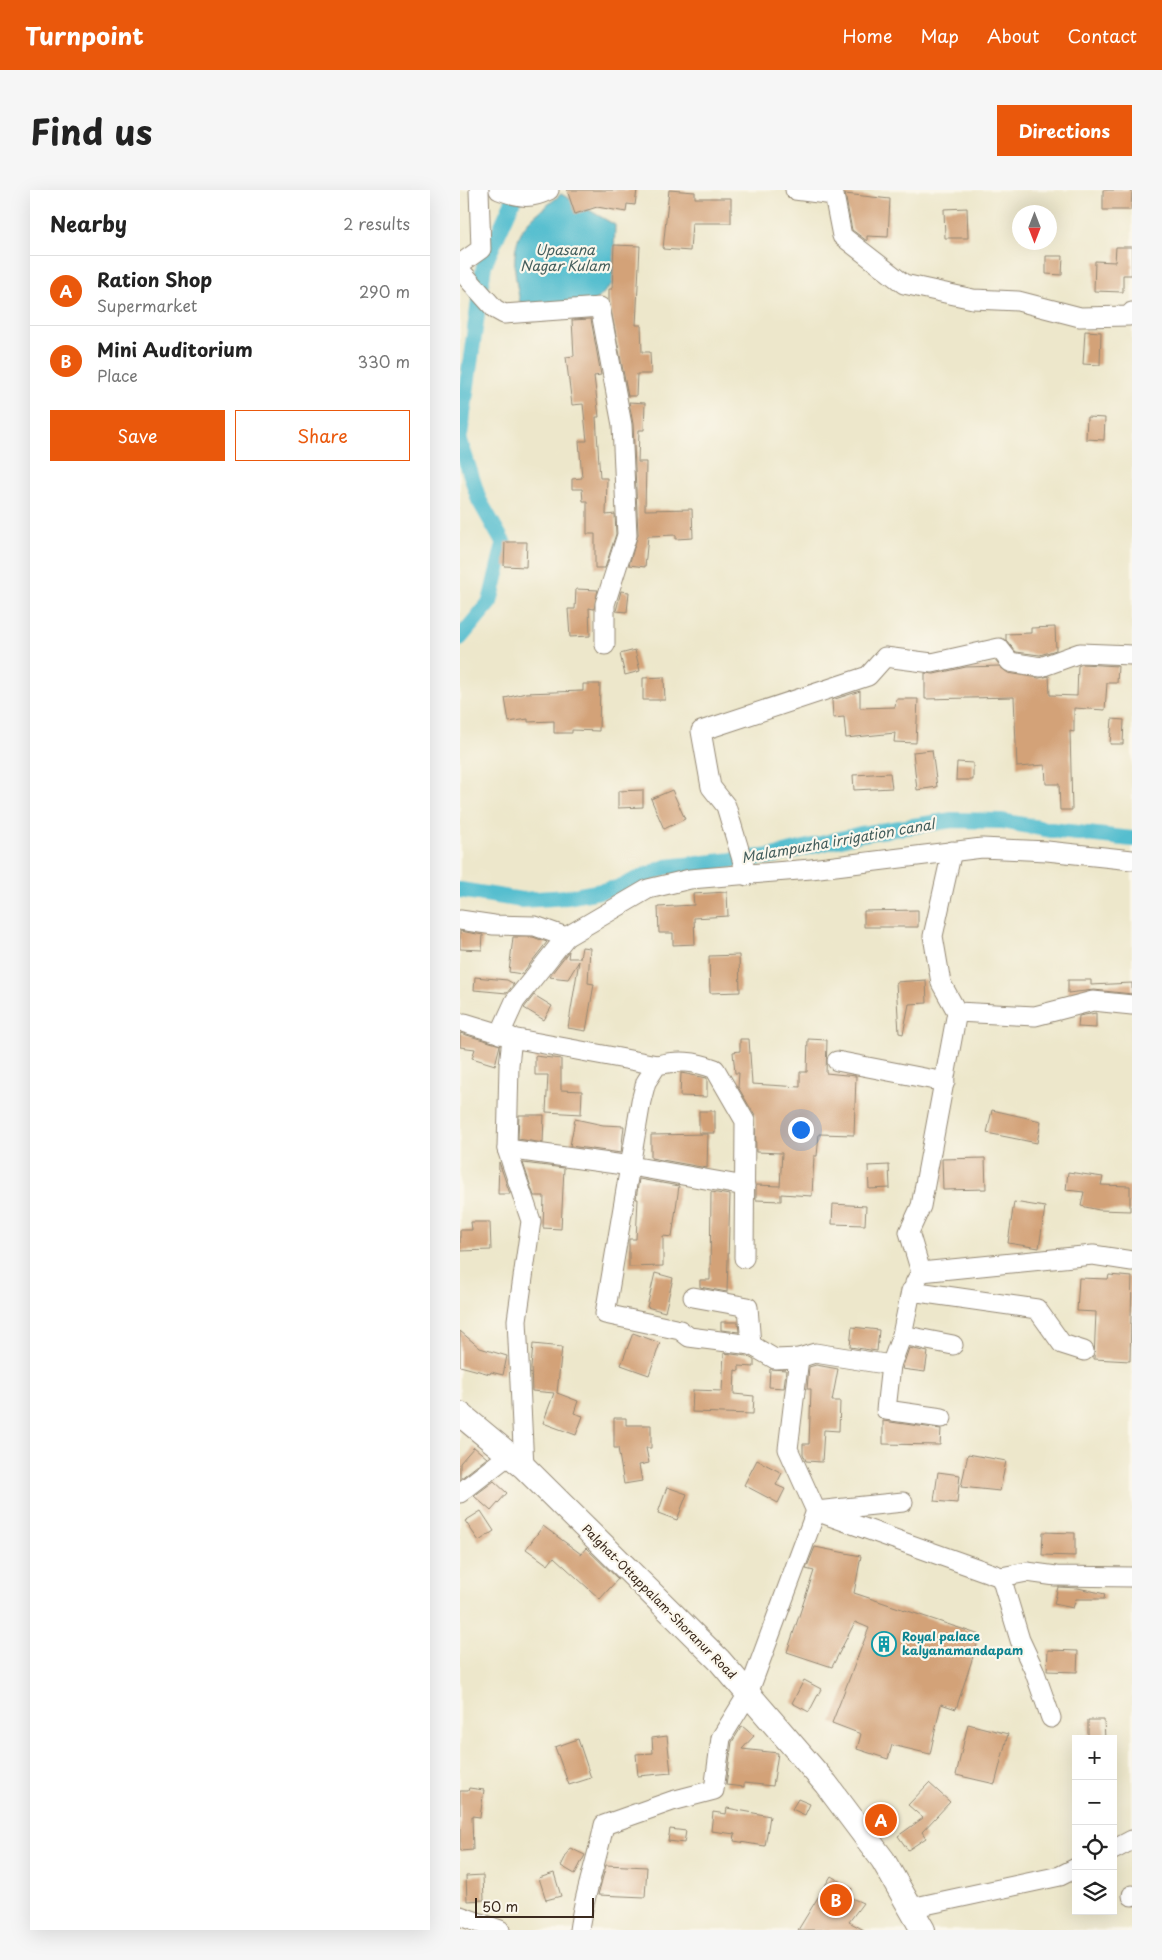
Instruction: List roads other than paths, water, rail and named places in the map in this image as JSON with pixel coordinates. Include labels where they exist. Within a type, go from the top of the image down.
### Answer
[{"type":"main road","name":"Palghat-Ottappalam-Shoranur Road","points":[[460,1414],[516,1461],[719,1660],[837,1799],[883,1860],[923,1930]]},
{"type":"street","points":[[460,264],[481,249],[479,190]]},
{"type":"street","points":[[499,190],[518,197],[530,198],[549,190]]},
{"type":"street","points":[[795,190],[834,196],[842,236],[904,284],[973,299],[1018,301],[1080,317],[1129,316],[1132,312]]},
{"type":"street","points":[[460,270],[495,309],[504,314],[600,307],[622,425],[627,535],[605,604],[605,645]]},
{"type":"street","points":[[744,868],[726,806],[711,788],[701,731],[868,676],[885,657],[932,664],[999,648],[1010,662],[1041,667],[1080,653],[1132,655]]},
{"type":"street","points":[[460,1493],[516,1461],[517,1320],[531,1221],[507,1149],[509,1066],[506,1036],[515,1001],[566,937],[648,889],[744,868],[982,848],[1047,851],[1132,860]]},
{"type":"street","points":[[942,1418],[886,1410],[891,1365],[902,1334],[911,1291],[921,1272],[909,1232],[922,1206],[957,1012],[941,983],[933,936],[952,851]]},
{"type":"street","points":[[460,920],[494,925],[535,926],[566,937]]},
{"type":"street","points":[[957,1012],[1035,1016],[1093,1001],[1132,1005]]},
{"type":"street","points":[[465,1023],[506,1036],[657,1065],[674,1061],[692,1062],[715,1069],[745,1121],[744,1258]]},
{"type":"street","points":[[837,1061],[945,1082]]},
{"type":"street","points":[[657,1065],[646,1082],[605,1314],[680,1330],[690,1337],[751,1345],[775,1359],[799,1358],[815,1353],[891,1365]]},
{"type":"street","points":[[507,1149],[631,1166],[745,1186]]},
{"type":"street","points":[[921,1272],[1093,1255],[1132,1261]]},
{"type":"street","points":[[911,1291],[1037,1309],[1062,1344],[1084,1350]]},
{"type":"street","points":[[693,1297],[748,1308],[751,1345]]},
{"type":"street","points":[[902,1334],[953,1345]]},
{"type":"street","points":[[579,1930],[582,1910],[596,1864],[604,1825],[672,1801],[714,1790],[721,1738],[748,1694],[816,1511],[788,1449],[799,1358]]},
{"type":"street","points":[[816,1511],[903,1502]]},
{"type":"street","points":[[816,1511],[1001,1577],[1027,1572],[1056,1576],[1132,1577]]},
{"type":"street","points":[[1001,1577],[1020,1640],[1034,1670],[1051,1718]]},
{"type":"street","points":[[1117,1848],[1132,1840]]},
{"type":"street","points":[[911,1908],[1060,1876],[1072,1870]]},
{"type":"street","points":[[460,1916],[500,1930]]},
{"type":"water","name":"Upasana Nagar Kulam","points":[[561,194],[615,225],[613,283],[594,303],[521,306],[515,267],[516,247],[519,238],[523,229],[531,220]]},
{"type":"waterway","points":[[460,435],[484,265],[518,190]]},
{"type":"waterway","points":[[460,441],[479,500],[504,544],[490,602],[460,638]]},
{"type":"waterway","name":"Malampuzha irrigation canal","points":[[460,890],[522,900],[568,897],[617,888],[666,867],[772,856],[861,834],[952,820],[1002,821],[1051,830],[1132,839]]},
{"type":"place","name":"Royal palace kalyanamandapam","points":[[884,1644]]},
{"type":"place","name":"Ration Shop","points":[[881,1820]]},
{"type":"place","name":"Mini Auditorium","points":[[836,1900]]}]
